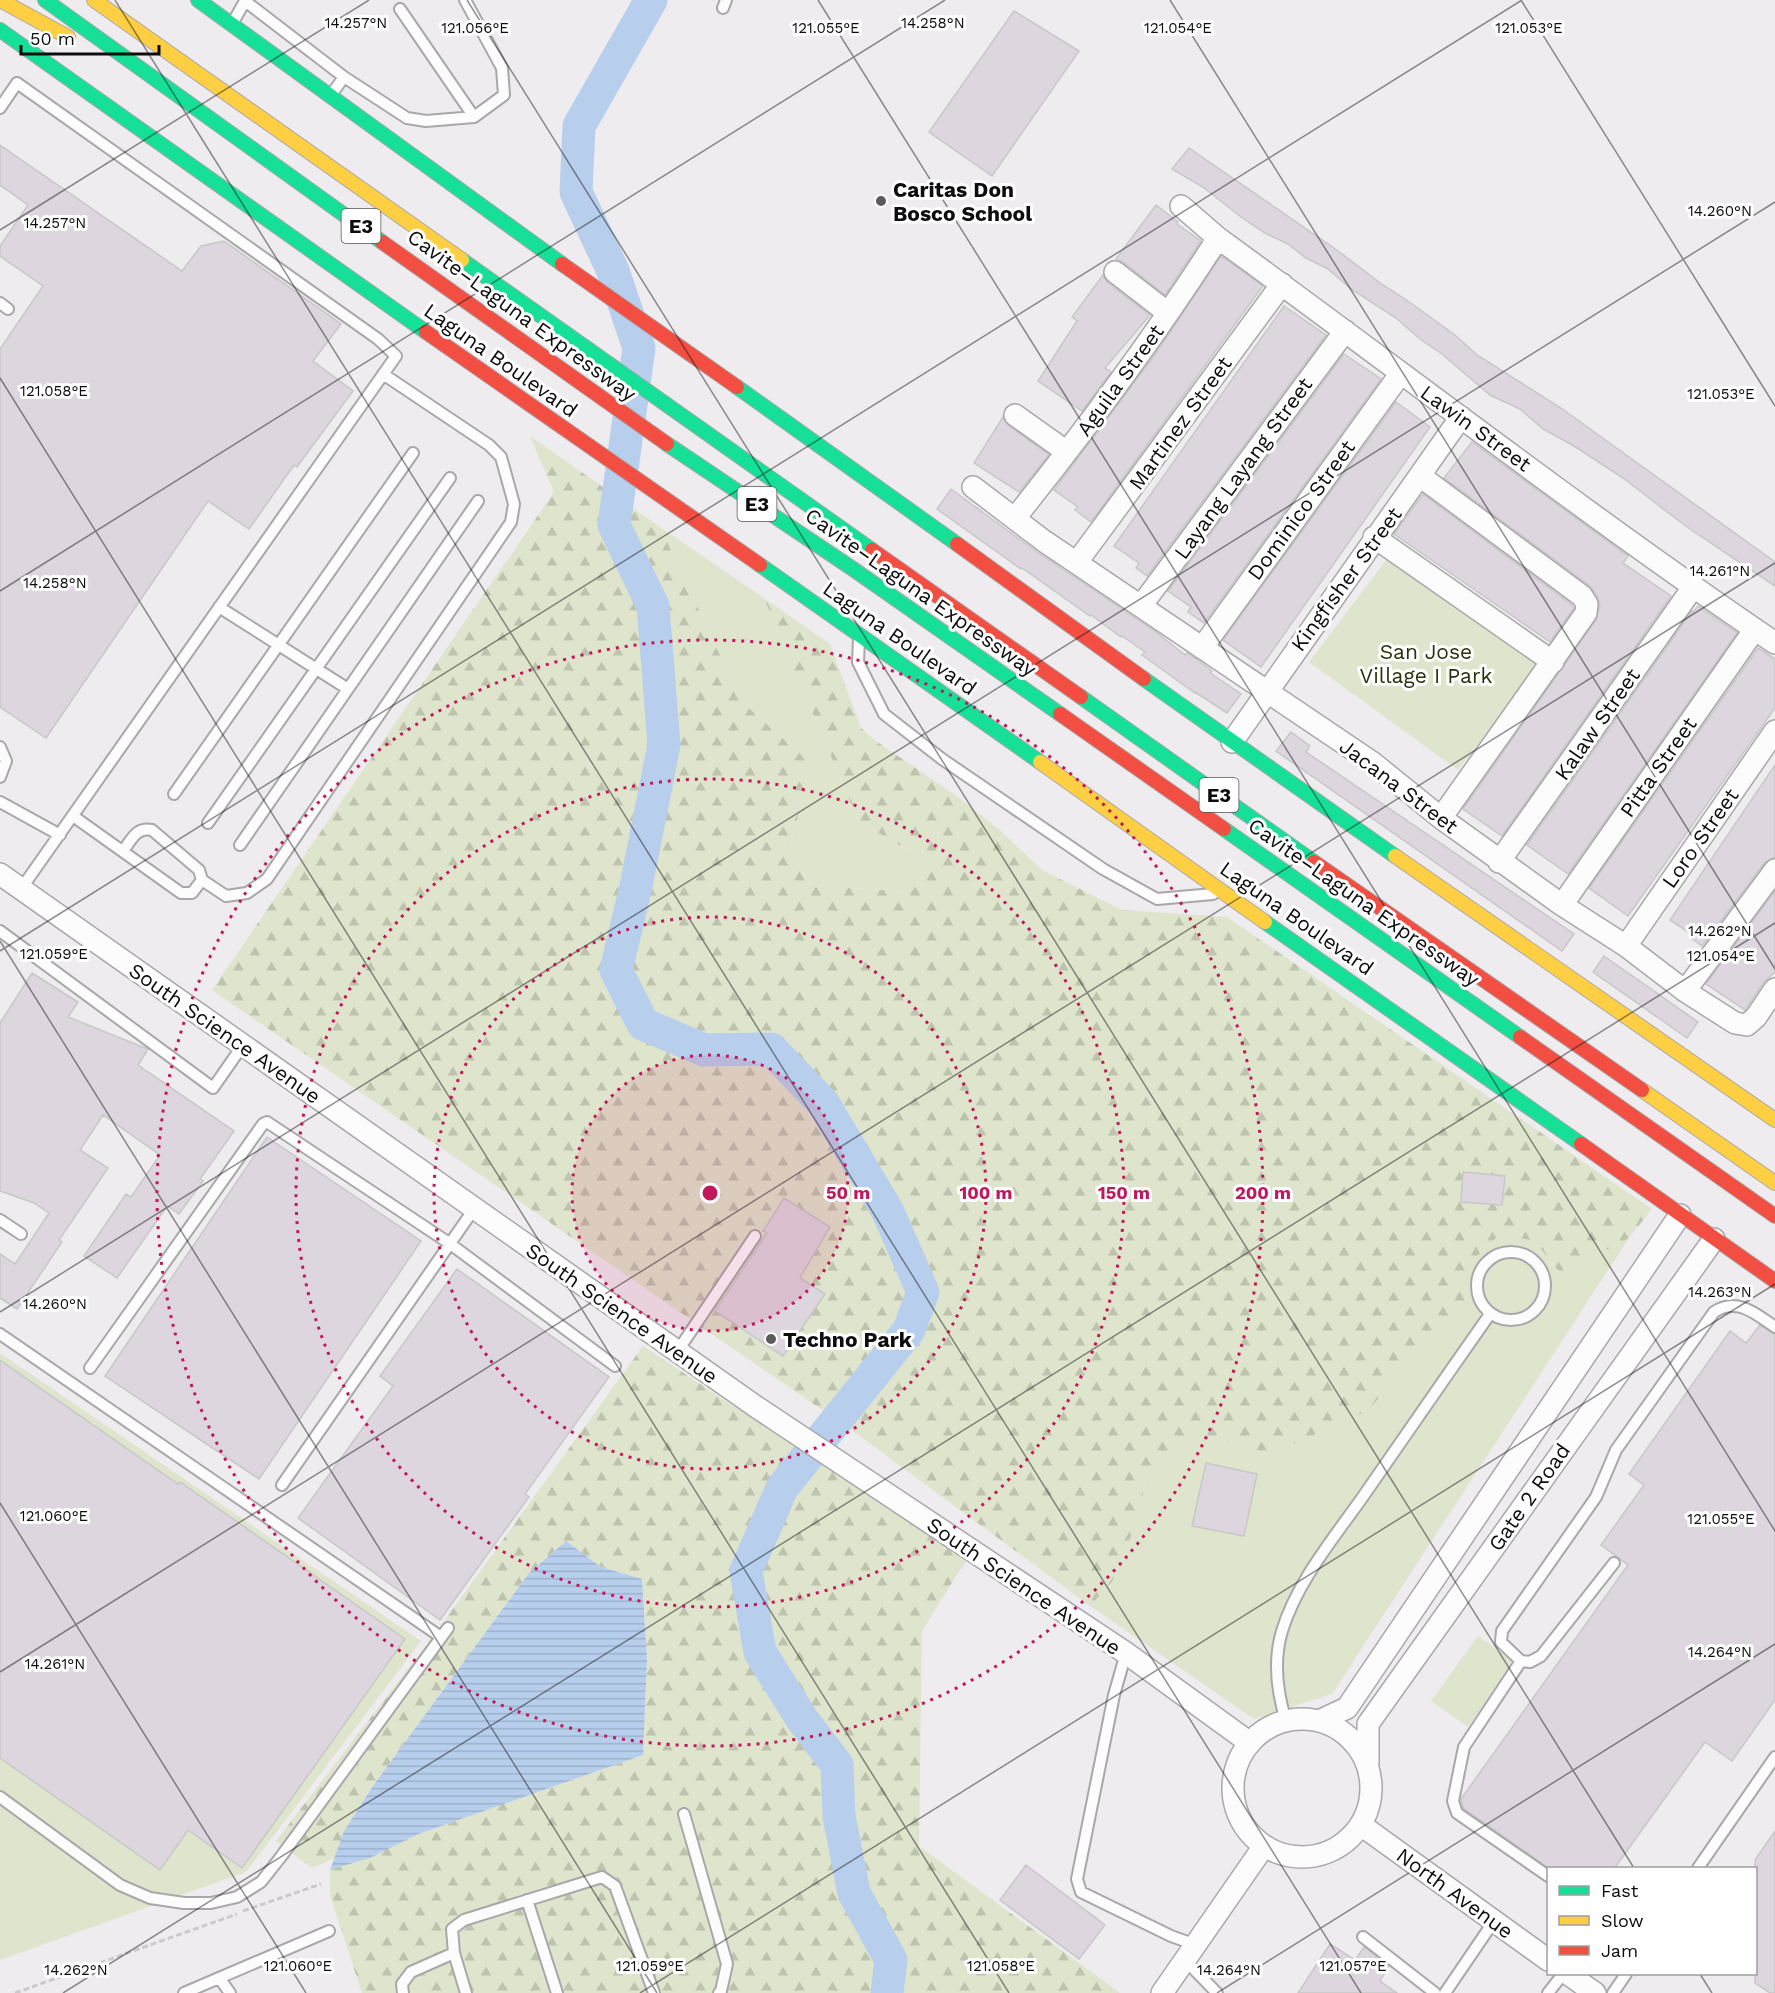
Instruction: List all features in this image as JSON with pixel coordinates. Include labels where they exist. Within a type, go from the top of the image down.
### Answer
[{"type":"main road","points":[[0,0],[88,48],[169,88]]},
{"type":"main road","name":"Cavite–Laguna Expressway","points":[[45,0],[661,440],[1456,976],[1775,1183]]},
{"type":"main road","name":"Cavite–Laguna Expressway","points":[[94,0],[665,403],[1456,976],[1775,1216]]},
{"type":"main road","points":[[115,0],[187,66]]},
{"type":"main road","points":[[198,0],[522,236],[684,349],[1232,742],[1775,1120]]},
{"type":"main road","name":"Laguna Boulevard","points":[[0,30],[642,485],[860,635],[1775,1281]]},
{"type":"street","name":"Lawin Street","points":[[1181,206],[1218,238],[1401,373],[1775,643]]},
{"type":"street","name":"Aguila Street","points":[[1015,518],[1067,452],[1168,313],[1218,238]]},
{"type":"street","points":[[1115,272],[1168,313]]},
{"type":"street","name":"Martinez Street","points":[[1077,562],[1282,284]]},
{"type":"street","name":"Layang Layang Street","points":[[1141,606],[1345,331]]},
{"type":"street","name":"Dominico Street","points":[[1202,648],[1401,373]]},
{"type":"street","points":[[1016,415],[1067,452]]},
{"type":"street","name":"Kingfisher Street","points":[[1232,742],[1374,537],[1461,417]]},
{"type":"street","points":[[1420,476],[1582,596],[1587,604],[1586,613],[1553,662],[1441,818]]},
{"type":"street","name":"Jacana Street","points":[[973,487],[1044,541],[1373,763],[1499,862],[1626,946],[1685,990],[1735,1023],[1747,1024],[1756,1017],[1775,989]]},
{"type":"street","points":[[1374,537],[1553,662]]},
{"type":"street","name":"Kalaw Street","points":[[1499,862],[1694,586]]},
{"type":"street","name":"Pitta Street","points":[[1562,905],[1755,629]]},
{"type":"street","name":"Loro Street","points":[[1626,946],[1775,730]]},
{"type":"street","points":[[1685,990],[1775,870]]},
{"type":"street","name":"South Science Avenue","points":[[0,874],[677,1352],[851,1471],[1126,1653],[1250,1743]]},
{"type":"street","name":"Gate 2 Road","points":[[1319,1721],[1347,1708],[1680,1215]]},
{"type":"street","name":"Gate 2 Road","points":[[1368,1764],[1368,1724],[1714,1239]]},
{"type":"street","points":[[1297,1719],[1319,1721],[1340,1729],[1363,1754],[1368,1764],[1372,1784],[1371,1795],[1361,1825],[1347,1841],[1338,1848],[1317,1856],[1295,1857],[1264,1846],[1242,1823],[1237,1814],[1233,1793],[1235,1772],[1238,1762],[1250,1743],[1266,1730],[1297,1719]]},
{"type":"street","name":"North Avenue","points":[[1361,1825],[1547,1959]]},
{"type":"street","points":[[1162,1993],[1264,1846]]},
{"type":"street","points":[[1569,1975],[1595,1993]]},
{"type":"lane","points":[[232,24],[244,0],[344,77],[407,118],[426,121],[474,117],[504,95],[502,68],[465,0]]},
{"type":"lane","points":[[400,9],[474,117]]},
{"type":"lane","points":[[331,96],[344,77]]},
{"type":"lane","points":[[0,108],[17,83],[378,339],[396,356],[21,889]]},
{"type":"lane","points":[[123,852],[137,832],[144,829],[152,830],[199,870],[202,880],[226,896],[247,893],[267,879],[511,522],[514,504],[501,457],[489,445],[383,375]]},
{"type":"lane","points":[[174,794],[413,453]]},
{"type":"lane","points":[[208,823],[450,478]]},
{"type":"lane","points":[[240,845],[478,501]]},
{"type":"lane","points":[[219,607],[348,689]]},
{"type":"lane","points":[[860,635],[858,662],[884,714],[942,759],[1103,869],[1158,898],[1225,894]]},
{"type":"lane","points":[[0,747],[6,761],[0,777]]},
{"type":"lane","points":[[0,802],[60,835]]},
{"type":"lane","points":[[73,816],[181,893],[192,892],[202,880]]},
{"type":"lane","points":[[0,931],[213,1088],[243,1045]]},
{"type":"lane","points":[[90,1368],[263,1124],[267,1122],[449,1243],[615,1366]]},
{"type":"lane","points":[[282,1485],[474,1209]]},
{"type":"lane","points":[[0,1220],[21,1234]]},
{"type":"lane","points":[[677,1352],[755,1236]]},
{"type":"lane","points":[[1517,1252],[1527,1255],[1541,1269],[1544,1277],[1545,1287],[1540,1304],[1534,1311],[1517,1319],[1499,1318],[1490,1314],[1478,1298],[1476,1288],[1481,1268],[1497,1254],[1517,1252]]},
{"type":"lane","points":[[1614,1563],[1540,1656],[1530,1662],[1521,1661],[1501,1642],[1502,1631],[1596,1497],[1616,1450],[1714,1312],[1724,1306],[1748,1308],[1775,1327]]},
{"type":"lane","points":[[1286,1721],[1278,1689],[1278,1652],[1284,1625],[1297,1596],[1325,1550],[1490,1314]]},
{"type":"lane","points":[[0,1334],[441,1637]]},
{"type":"lane","points":[[0,1797],[120,1885],[150,1898],[184,1903],[211,1903],[237,1897],[261,1882],[280,1858],[448,1628]]},
{"type":"lane","points":[[1126,1653],[1114,1695],[1077,1880],[1081,1892],[1171,1936],[1190,1952],[1217,1993]]},
{"type":"lane","points":[[1521,1661],[1464,1747],[1453,1801],[1457,1813],[1547,1875]]},
{"type":"lane","points":[[1699,1867],[1775,1757]]},
{"type":"lane","points":[[684,1814],[727,1964],[719,1993]]},
{"type":"lane","points":[[466,1993],[454,1953],[452,1929],[464,1920],[602,1877],[615,1886],[654,1993]]},
{"type":"lane","points":[[527,1900],[557,1993]]},
{"type":"lane","points":[[1445,1993],[1494,1921]]},
{"type":"lane","points":[[184,1993],[329,1931]]},
{"type":"lane","points":[[1363,1937],[1435,1993]]},
{"type":"lane","points":[[403,1993],[402,1984],[411,1972],[454,1953]]},
{"type":"lane","points":[[1548,1993],[1562,1975]]},
{"type":"lane","points":[[1612,1993],[1625,1975]]},
{"type":"lane","points":[[220,1979],[230,1993]]},
{"type":"path","points":[[15,1993],[321,1884]]},
{"type":"green space","points":[[530,436],[660,527],[742,702],[808,761],[805,786],[789,854],[814,885],[910,892],[931,863],[859,822],[764,598],[830,644],[861,728],[876,741],[958,797],[1001,831],[1042,870],[1122,910],[1227,917],[1652,1209],[1629,1238],[1561,1274],[1535,1241],[1500,1234],[1468,1265],[1470,1297],[1367,1411],[1271,1454],[1204,1436],[1147,1474],[1137,1522],[1112,1582],[1090,1606],[857,1434],[212,990],[554,492]]},
{"type":"green space","points":[[660,527],[764,598],[859,822],[931,863],[911,892],[814,885],[789,854],[805,786],[808,761],[742,702]]},
{"type":"green space","name":"San Jose Village I Park","points":[[1390,555],[1541,663],[1458,770],[1309,662]]},
{"type":"green space","points":[[1500,1234],[1535,1241],[1561,1274],[1629,1238],[1332,1694],[1254,1719],[1090,1606],[1112,1582],[1137,1522],[1147,1474],[1204,1436],[1271,1454]]},
{"type":"green space","points":[[643,1346],[966,1560],[922,1631],[919,1846],[1120,1993],[362,1993],[330,1895],[330,1870],[416,1835],[643,1755],[647,1659],[642,1579],[601,1567],[566,1541],[529,1573],[375,1783],[344,1831],[335,1858],[312,1868],[276,1841],[437,1631]]},
{"type":"green space","points":[[0,1353],[421,1641],[246,1872],[0,1960]]},
{"type":"green space","points":[[1478,1636],[1515,1662],[1468,1727],[1431,1701]]},
{"type":"water","points":[[566,1541],[601,1567],[642,1579],[647,1659],[643,1755],[416,1835],[372,1857],[330,1870],[344,1831],[375,1783],[529,1573]]},
{"type":"building","name":"Caritas Don Bosco School","points":[[1014,11],[1079,51],[992,176],[929,132]]},
{"type":"building","points":[[0,145],[182,271],[201,246],[224,241],[341,324],[313,361],[353,391],[297,467],[294,465],[249,529],[208,501],[46,738],[0,707],[0,349],[43,286],[0,256],[0,246],[28,205],[0,185]]},
{"type":"building","points":[[1189,148],[1408,301],[1455,335],[1477,355],[1561,408],[1775,562],[1775,586],[1687,527],[1623,478],[1543,429],[1520,409],[1490,395],[1396,318],[1351,289],[1328,269],[1306,258],[1288,244],[1265,233],[1203,187],[1172,169]]},
{"type":"building","points":[[1156,205],[1201,241],[1165,295],[1116,259]]},
{"type":"building","points":[[1221,256],[1263,286],[1091,522],[1075,510],[1078,507],[1054,490],[1156,353]]},
{"type":"building","points":[[1103,275],[1107,282],[1150,315],[1105,368],[1111,372],[1082,411],[1038,381],[1077,321],[1072,317]]},
{"type":"building","points":[[1284,306],[1326,335],[1147,576],[1136,568],[1139,563],[1114,546]]},
{"type":"building","points":[[1344,354],[1381,379],[1204,623],[1188,612],[1191,607],[1168,591]]},
{"type":"building","points":[[1396,402],[1430,427],[1261,667],[1223,640]]},
{"type":"building","points":[[1003,417],[1008,425],[1049,455],[1019,492],[974,463]]},
{"type":"building","points":[[1472,442],[1628,556],[1623,563],[1671,596],[1502,836],[1463,809],[1596,620],[1600,605],[1598,597],[1590,586],[1444,478]]},
{"type":"building","points":[[951,489],[1037,552],[1156,632],[1185,655],[1187,653],[1196,659],[1212,671],[1210,673],[1241,694],[1227,713],[1142,655],[1145,652],[1021,569],[937,509]]},
{"type":"building","points":[[1423,494],[1572,605],[1574,608],[1550,642],[1394,534]]},
{"type":"building","points":[[1698,606],[1737,633],[1568,874],[1527,845],[1692,611]]},
{"type":"building","points":[[1758,648],[1775,659],[1775,708],[1628,916],[1589,888]]},
{"type":"building","points":[[1291,732],[1310,746],[1306,752],[1574,934],[1562,951],[1276,751]]},
{"type":"building","points":[[1775,765],[1775,857],[1765,862],[1702,946],[1691,938],[1693,935],[1670,920]]},
{"type":"building","points":[[1775,891],[1775,972],[1764,982],[1745,1010],[1706,984]]},
{"type":"building","points":[[1604,956],[1698,1022],[1687,1038],[1593,972]]},
{"type":"building","points":[[32,973],[78,1002],[68,1017],[148,1049],[138,1065],[234,1131],[200,1179],[203,1181],[179,1214],[167,1206],[117,1278],[84,1256],[126,1194],[131,1197],[160,1155],[103,1115],[80,1150],[108,1168],[59,1240],[62,1242],[17,1309],[0,1298],[0,1254],[15,1264],[49,1213],[34,1203],[0,1191],[0,1023]]},
{"type":"building","points":[[267,1137],[421,1241],[259,1479],[105,1376]]},
{"type":"building","points":[[1463,1172],[1505,1176],[1502,1205],[1461,1202]]},
{"type":"building","points":[[784,1198],[830,1227],[800,1278],[825,1294],[783,1356],[715,1311],[767,1233],[763,1231]]},
{"type":"building","points":[[457,1269],[609,1377],[525,1494],[529,1497],[440,1620],[298,1518],[393,1386],[380,1376]]},
{"type":"building","points":[[1760,1325],[1775,1334],[1775,1700],[1732,1761],[1705,1742],[1615,1867],[1547,1867],[1463,1808],[1461,1799],[1628,1565],[1601,1545],[1644,1485],[1629,1474],[1730,1331],[1746,1343]]},
{"type":"building","points":[[0,1360],[405,1639],[242,1868],[188,1830],[160,1870],[0,1758]]},
{"type":"building","points":[[1206,1463],[1257,1474],[1244,1536],[1192,1526]]},
{"type":"building","points":[[1775,1831],[1775,1993],[1770,1993],[1755,1983],[1755,1975],[1757,1975],[1757,1867],[1755,1867],[1755,1860]]},
{"type":"building","points":[[1026,1865],[1105,1925],[1079,1959],[1000,1900]]},
{"type":"building","points":[[1330,1944],[1355,1960],[1364,1947],[1389,1966],[1380,1981],[1397,1993],[1298,1993]]},
{"type":"waterway","points":[[651,0],[579,126],[576,192],[613,271],[639,348],[614,525],[653,606],[664,745],[635,891],[616,970],[643,1024],[704,1050],[771,1049],[823,1103],[888,1212],[923,1292],[909,1330],[782,1488],[746,1571],[760,1652],[802,1719],[837,1765],[839,1816],[854,1893],[891,1960],[887,1993]]},
{"type":"traffic: fast","points":[[45,0],[382,242]]},
{"type":"traffic: fast","points":[[198,0],[562,264]]},
{"type":"traffic: fast","points":[[0,30],[426,332]]},
{"type":"traffic: fast","points":[[462,260],[872,550]]},
{"type":"traffic: fast","points":[[737,387],[957,544]]},
{"type":"traffic: fast","points":[[667,444],[853,569],[1060,714]]},
{"type":"traffic: fast","points":[[760,565],[1040,762]]},
{"type":"traffic: fast","points":[[1144,679],[1395,856]]},
{"type":"traffic: fast","points":[[1081,697],[1314,862]]},
{"type":"traffic: fast","points":[[1224,829],[1520,1037]]},
{"type":"traffic: fast","points":[[1265,922],[1581,1144]]},
{"type":"traffic: slow","points":[[0,0],[68,37]]},
{"type":"traffic: slow","points":[[94,0],[462,260]]},
{"type":"traffic: slow","points":[[1040,762],[1265,922]]},
{"type":"traffic: slow","points":[[1395,856],[1775,1120]]},
{"type":"traffic: slow","points":[[1642,1090],[1775,1183]]},
{"type":"traffic: jam","points":[[382,242],[667,444]]},
{"type":"traffic: jam","points":[[562,264],[737,387]]},
{"type":"traffic: jam","points":[[426,332],[760,565]]},
{"type":"traffic: jam","points":[[957,544],[1144,679]]},
{"type":"traffic: jam","points":[[872,550],[1081,697]]},
{"type":"traffic: jam","points":[[1060,714],[1224,829]]},
{"type":"traffic: jam","points":[[1314,862],[1642,1090]]},
{"type":"traffic: jam","points":[[1520,1037],[1775,1216]]},
{"type":"traffic: jam","points":[[1581,1144],[1775,1281]]},
{"type":"place","name":"Caritas Don Bosco School","points":[[881,201]]},
{"type":"place","name":"Techno Park","points":[[771,1339]]}]
